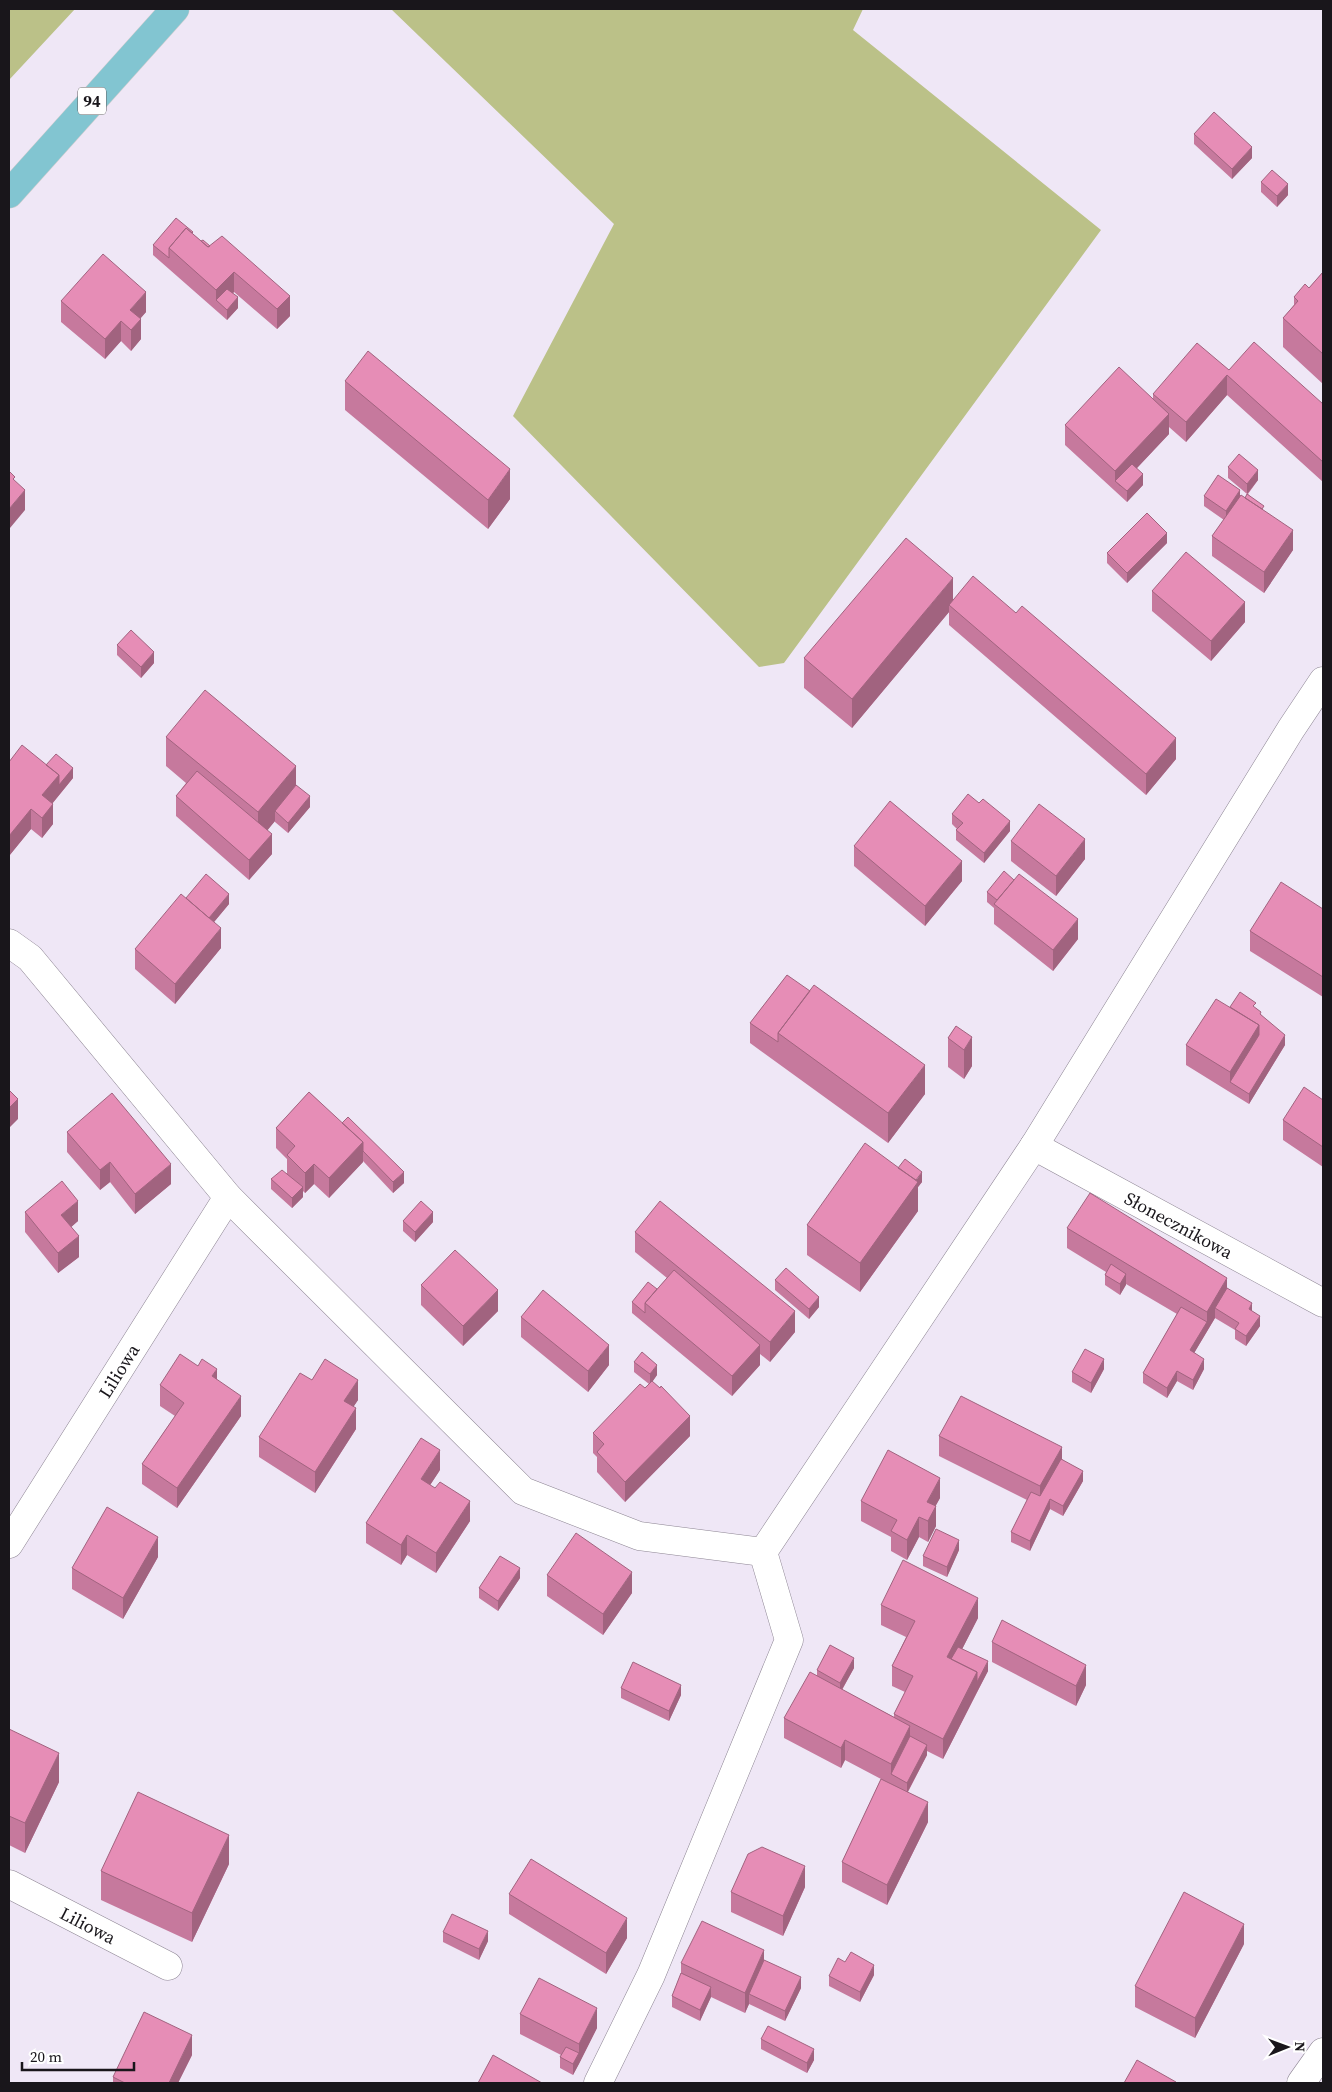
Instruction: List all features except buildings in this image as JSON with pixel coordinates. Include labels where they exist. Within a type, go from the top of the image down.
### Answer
[{"type":"main road","name":"94","points":[[9,194],[174,9]]},
{"type":"street","points":[[763,1552],[1034,1146],[1323,681]]},
{"type":"street","points":[[9,943],[30,958],[228,1198],[523,1490],[639,1536],[763,1552]]},
{"type":"street","name":"Słonecznikowa","points":[[1034,1146],[1323,1303]]},
{"type":"street","name":"Liliowa","points":[[9,1544],[228,1198]]},
{"type":"street","points":[[598,2083],[651,1975],[790,1640],[763,1552]]},
{"type":"street","name":"Liliowa","points":[[9,1884],[168,1966]]},
{"type":"street","points":[[1301,2083],[1323,2052]]},
{"type":"green space","points":[[9,9],[75,9],[9,80]]},
{"type":"green space","points":[[391,9],[863,9],[853,30],[1101,230],[784,663],[759,667],[513,416],[614,224]]}]
